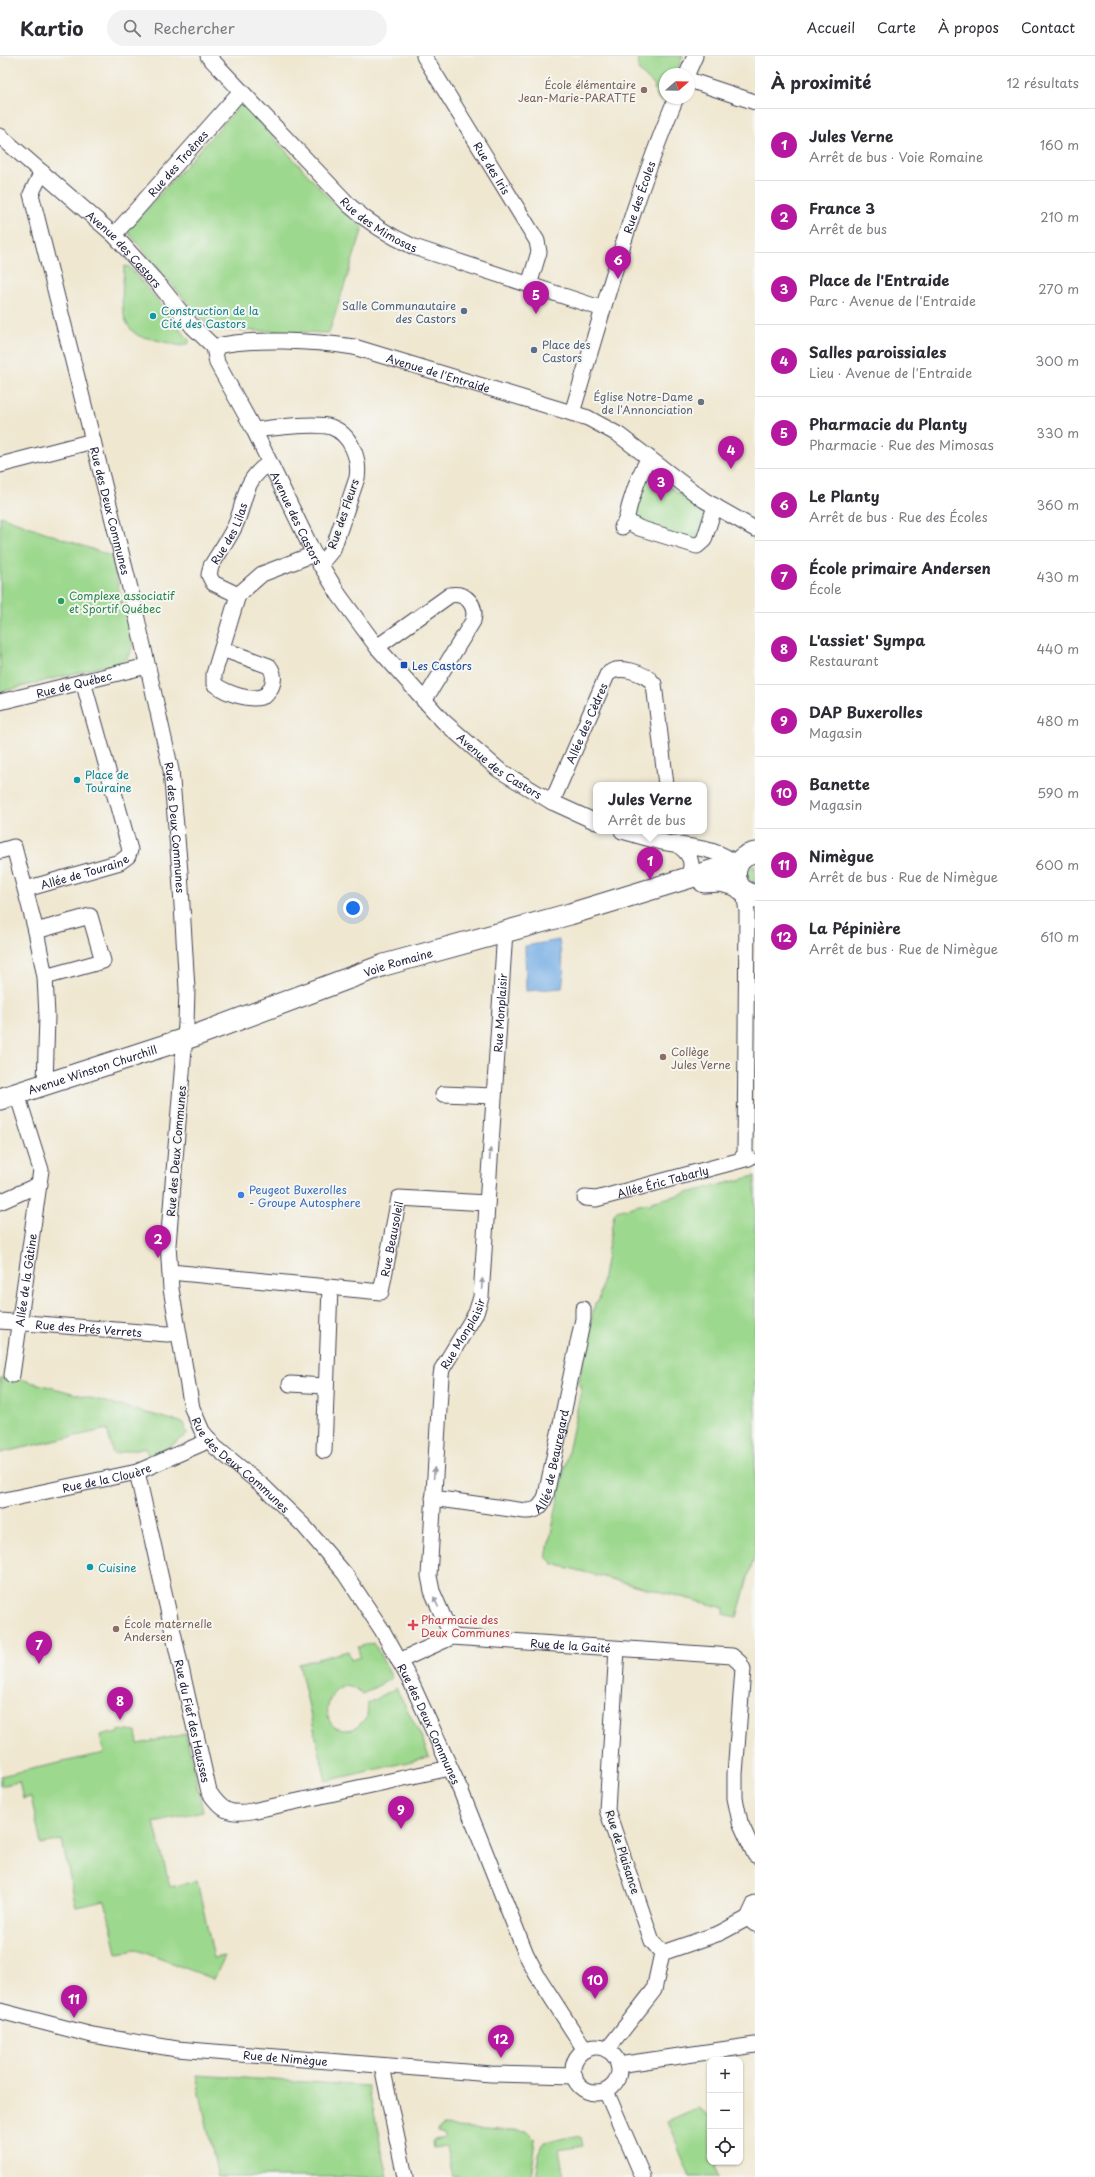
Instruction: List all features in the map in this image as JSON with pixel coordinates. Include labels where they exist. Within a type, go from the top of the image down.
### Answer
[{"type":"street","name":"Rue des Mimosas","points":[[208,56],[350,206],[370,224],[391,237],[414,247],[603,309]]},
{"type":"street","name":"Rue des Iris","points":[[424,56],[536,241],[539,252],[529,285]]},
{"type":"street","points":[[690,68],[695,56]]},
{"type":"street","points":[[695,82],[755,102]]},
{"type":"street","name":"Rue des Troênes","points":[[114,235],[241,91]]},
{"type":"street","name":"Rue des Écoles","points":[[572,413],[603,309],[653,153],[673,104]]},
{"type":"street","name":"Avenue des Castors","points":[[1,138],[114,235],[161,287],[192,326],[214,347],[217,363],[254,430],[317,560],[339,595],[377,648],[424,701],[459,736],[499,770],[552,802],[593,821]]},
{"type":"street","name":"Rue des Deux Communes","points":[[42,172],[31,194],[93,441],[171,770],[177,821],[187,989],[185,1039],[168,1245],[178,1333],[192,1408],[202,1431],[215,1447],[263,1486],[314,1537],[345,1574],[363,1599],[399,1661],[450,1768],[526,1954],[537,1975],[585,2050]]},
{"type":"street","name":"Avenue de l'Entraide","points":[[214,347],[234,343],[251,342],[325,343],[354,347],[572,413],[605,426],[649,458],[681,484],[755,529]]},
{"type":"street","name":"Rue des Fleurs","points":[[254,430],[273,427],[324,426],[338,431],[353,448],[357,458],[357,478],[333,549],[317,560]]},
{"type":"street","points":[[0,465],[93,441]]},
{"type":"street","points":[[649,458],[634,489],[624,524],[697,546],[704,540],[715,506]]},
{"type":"street","name":"Rue des Lilas","points":[[238,594],[213,583],[209,575],[209,570],[234,528],[250,481],[259,470],[269,463]]},
{"type":"street","points":[[222,649],[238,594],[262,574],[317,560]]},
{"type":"street","points":[[377,648],[450,595],[459,594],[468,600],[475,611],[473,621],[424,701]]},
{"type":"street","name":"Rue de Québec","points":[[0,702],[147,666]]},
{"type":"street","name":"Allée des Cèdres","points":[[552,802],[607,675],[614,670],[626,670],[648,678],[654,684],[666,782]]},
{"type":"street","name":"Allée de Touraine","points":[[26,889],[120,862],[128,856],[130,850],[83,681]]},
{"type":"street","points":[[640,834],[671,839],[726,857],[742,882]]},
{"type":"street","points":[[671,839],[689,856],[692,867],[688,877]]},
{"type":"street","points":[[0,851],[14,848],[26,889],[45,977],[47,1016],[45,1084]]},
{"type":"street","points":[[698,848],[720,848],[754,853]]},
{"type":"street","points":[[740,1160],[745,1154],[746,912],[742,882],[745,856],[754,853]]},
{"type":"street","name":"Voie Romaine","points":[[185,1039],[384,965],[615,900],[688,877],[714,870],[742,882]]},
{"type":"street","name":"Voie Romaine","points":[[615,900],[713,881],[742,882]]},
{"type":"street","points":[[36,931],[90,916],[103,961],[45,977]]},
{"type":"street","name":"Rue Monplaisir","points":[[452,1637],[430,1583],[433,1498],[442,1368],[479,1306],[505,931]]},
{"type":"street","name":"Avenue Winston Churchill","points":[[8,1096],[185,1039]]},
{"type":"street","points":[[443,1094],[494,1096]]},
{"type":"street","name":"Allée de la Gâtine","points":[[8,1096],[41,1170],[12,1375]]},
{"type":"street","name":"Allée Éric Tabarly","points":[[585,1198],[596,1198],[755,1155]]},
{"type":"street","points":[[0,1202],[40,1184]]},
{"type":"street","name":"Rue Beausoleil","points":[[170,1272],[381,1292],[399,1198],[487,1203]]},
{"type":"street","points":[[324,1451],[330,1287]]},
{"type":"street","name":"Allée de Beauregard","points":[[433,1498],[525,1512],[533,1511],[540,1507],[546,1495],[583,1319],[583,1309]]},
{"type":"street","name":"Rue des Prés Verrets","points":[[0,1321],[167,1334],[178,1333]]},
{"type":"street","points":[[290,1384],[326,1386]]},
{"type":"street","name":"Rue de la Clouère","points":[[0,1502],[137,1472],[201,1444],[209,1439]]},
{"type":"street","name":"Rue du Fief des Hausses","points":[[137,1472],[209,1792],[221,1807],[232,1813],[252,1811],[450,1768]]},
{"type":"street","name":"Rue de la Gaité","points":[[399,1661],[452,1637],[727,1656],[735,1659],[743,1666],[735,1774],[735,1798],[740,1822],[755,1855]]},
{"type":"street","name":"Rue de Plaisance","points":[[616,1649],[607,1810],[652,1941],[662,1953]]},
{"type":"street","points":[[607,2050],[654,1990],[662,1953],[752,1921],[755,1902]]},
{"type":"street","name":"Rue de Nimègue","points":[[0,2011],[57,2027],[124,2042],[164,2048],[491,2074],[574,2076]]},
{"type":"street","points":[[618,2065],[755,2045]]},
{"type":"street","points":[[597,2047],[607,2050],[615,2057],[618,2065],[616,2081],[606,2091],[592,2092],[585,2090],[580,2086],[574,2076],[576,2059],[585,2050],[597,2047]]},
{"type":"street","points":[[382,2066],[405,2177]]},
{"type":"street","points":[[606,2091],[643,2177]]},
{"type":"green space","points":[[639,56],[683,56],[678,68],[659,68],[659,99],[654,88],[655,86],[638,70]]},
{"type":"green space","points":[[242,103],[329,198],[363,228],[329,333],[226,330],[209,328],[127,231]]},
{"type":"green space","points":[[125,266],[129,267],[164,308],[189,340],[189,343],[181,346],[139,336],[132,330],[127,323],[122,305]]},
{"type":"green space","points":[[649,471],[707,515],[702,536],[693,543],[637,524],[632,514]]},
{"type":"green space","name":"Complexe associatif et Sportif Québec","points":[[0,516],[111,556],[133,646],[127,658],[121,662],[0,692]]},
{"type":"green space","points":[[755,865],[755,884],[748,879],[748,870]]},
{"type":"green space","points":[[755,1176],[755,1553],[737,1617],[723,1614],[724,1608],[553,1564],[546,1557],[582,1386],[578,1385],[595,1303],[599,1300],[614,1214],[617,1211],[647,1203],[649,1206],[651,1205],[651,1202]]},
{"type":"green space","points":[[0,1378],[16,1378],[184,1423],[187,1434],[168,1448],[148,1456],[146,1447],[113,1454],[107,1429],[0,1453]]},
{"type":"green space","points":[[374,1643],[392,1678],[363,1694],[351,1687],[340,1688],[333,1695],[328,1705],[328,1715],[332,1725],[341,1730],[356,1728],[367,1717],[368,1703],[396,1688],[421,1736],[429,1757],[326,1781],[299,1664],[348,1651],[351,1660],[360,1657],[358,1647]]},
{"type":"green space","points":[[119,1730],[136,1732],[138,1744],[186,1734],[203,1811],[154,1822],[170,1887],[197,1881],[214,1958],[225,1956],[214,1979],[137,1950],[117,1953],[105,1901],[76,1907],[62,1840],[41,1844],[31,1797],[23,1799],[19,1782],[0,1786],[0,1776],[104,1753],[100,1735],[112,1732],[113,1734],[119,1733]]},
{"type":"green space","points":[[196,2075],[368,2086],[388,2177],[218,2177]]},
{"type":"green space","points":[[697,2108],[707,2115],[707,2165],[716,2165],[718,2177],[690,2177],[667,2121]]},
{"type":"green space","points":[[443,2126],[528,2132],[536,2140],[531,2177],[453,2177],[446,2146],[433,2148],[432,2142],[434,2140],[444,2138],[444,2135],[437,2132],[438,2129]]},
{"type":"green space","points":[[576,2136],[581,2137],[583,2146],[559,2150],[564,2177],[535,2177],[539,2154],[544,2142]]},
{"type":"water","points":[[559,940],[564,973],[562,988],[526,991],[525,946]]},
{"type":"place","name":"École élémentaire Jean-Marie-PARATTE","points":[[644,90]]},
{"type":"place","name":"Le Planty","points":[[618,279]]},
{"type":"place","name":"Salle Communautaire des Castors","points":[[464,311]]},
{"type":"place","name":"Pharmacie du Planty","points":[[536,314]]},
{"type":"place","name":"Construction de la Cité des Castors","points":[[153,316]]},
{"type":"place","name":"Place des Castors","points":[[534,350]]},
{"type":"place","name":"Église Notre-Dame de l'Annonciation","points":[[701,402]]},
{"type":"place","name":"Salles paroissiales","points":[[731,469]]},
{"type":"place","name":"Place de l'Entraide","points":[[661,501]]},
{"type":"place","name":"Complexe associatif et Sportif Québec","points":[[61,601]]},
{"type":"place","name":"Les Castors","points":[[404,665]]},
{"type":"place","name":"Place de Touraine","points":[[77,780]]},
{"type":"place","name":"Jules Verne","points":[[650,880]]},
{"type":"place","name":"Collège Jules Verne","points":[[663,1057]]},
{"type":"place","name":"Peugeot Buxerolles - Groupe Autosphere","points":[[241,1195]]},
{"type":"place","name":"France 3","points":[[158,1258]]},
{"type":"place","name":"Cuisine","points":[[90,1567]]},
{"type":"place","name":"Pharmacie des Deux Communes","points":[[413,1625]]},
{"type":"place","name":"École maternelle Andersen","points":[[116,1629]]},
{"type":"place","name":"École primaire Andersen","points":[[39,1664]]},
{"type":"place","name":"L'assiet' Sympa","points":[[120,1720]]},
{"type":"place","name":"DAP Buxerolles","points":[[401,1829]]},
{"type":"place","name":"Banette","points":[[595,1999]]},
{"type":"place","name":"Nimègue","points":[[74,2018]]},
{"type":"place","name":"La Pépinière","points":[[501,2058]]}]
